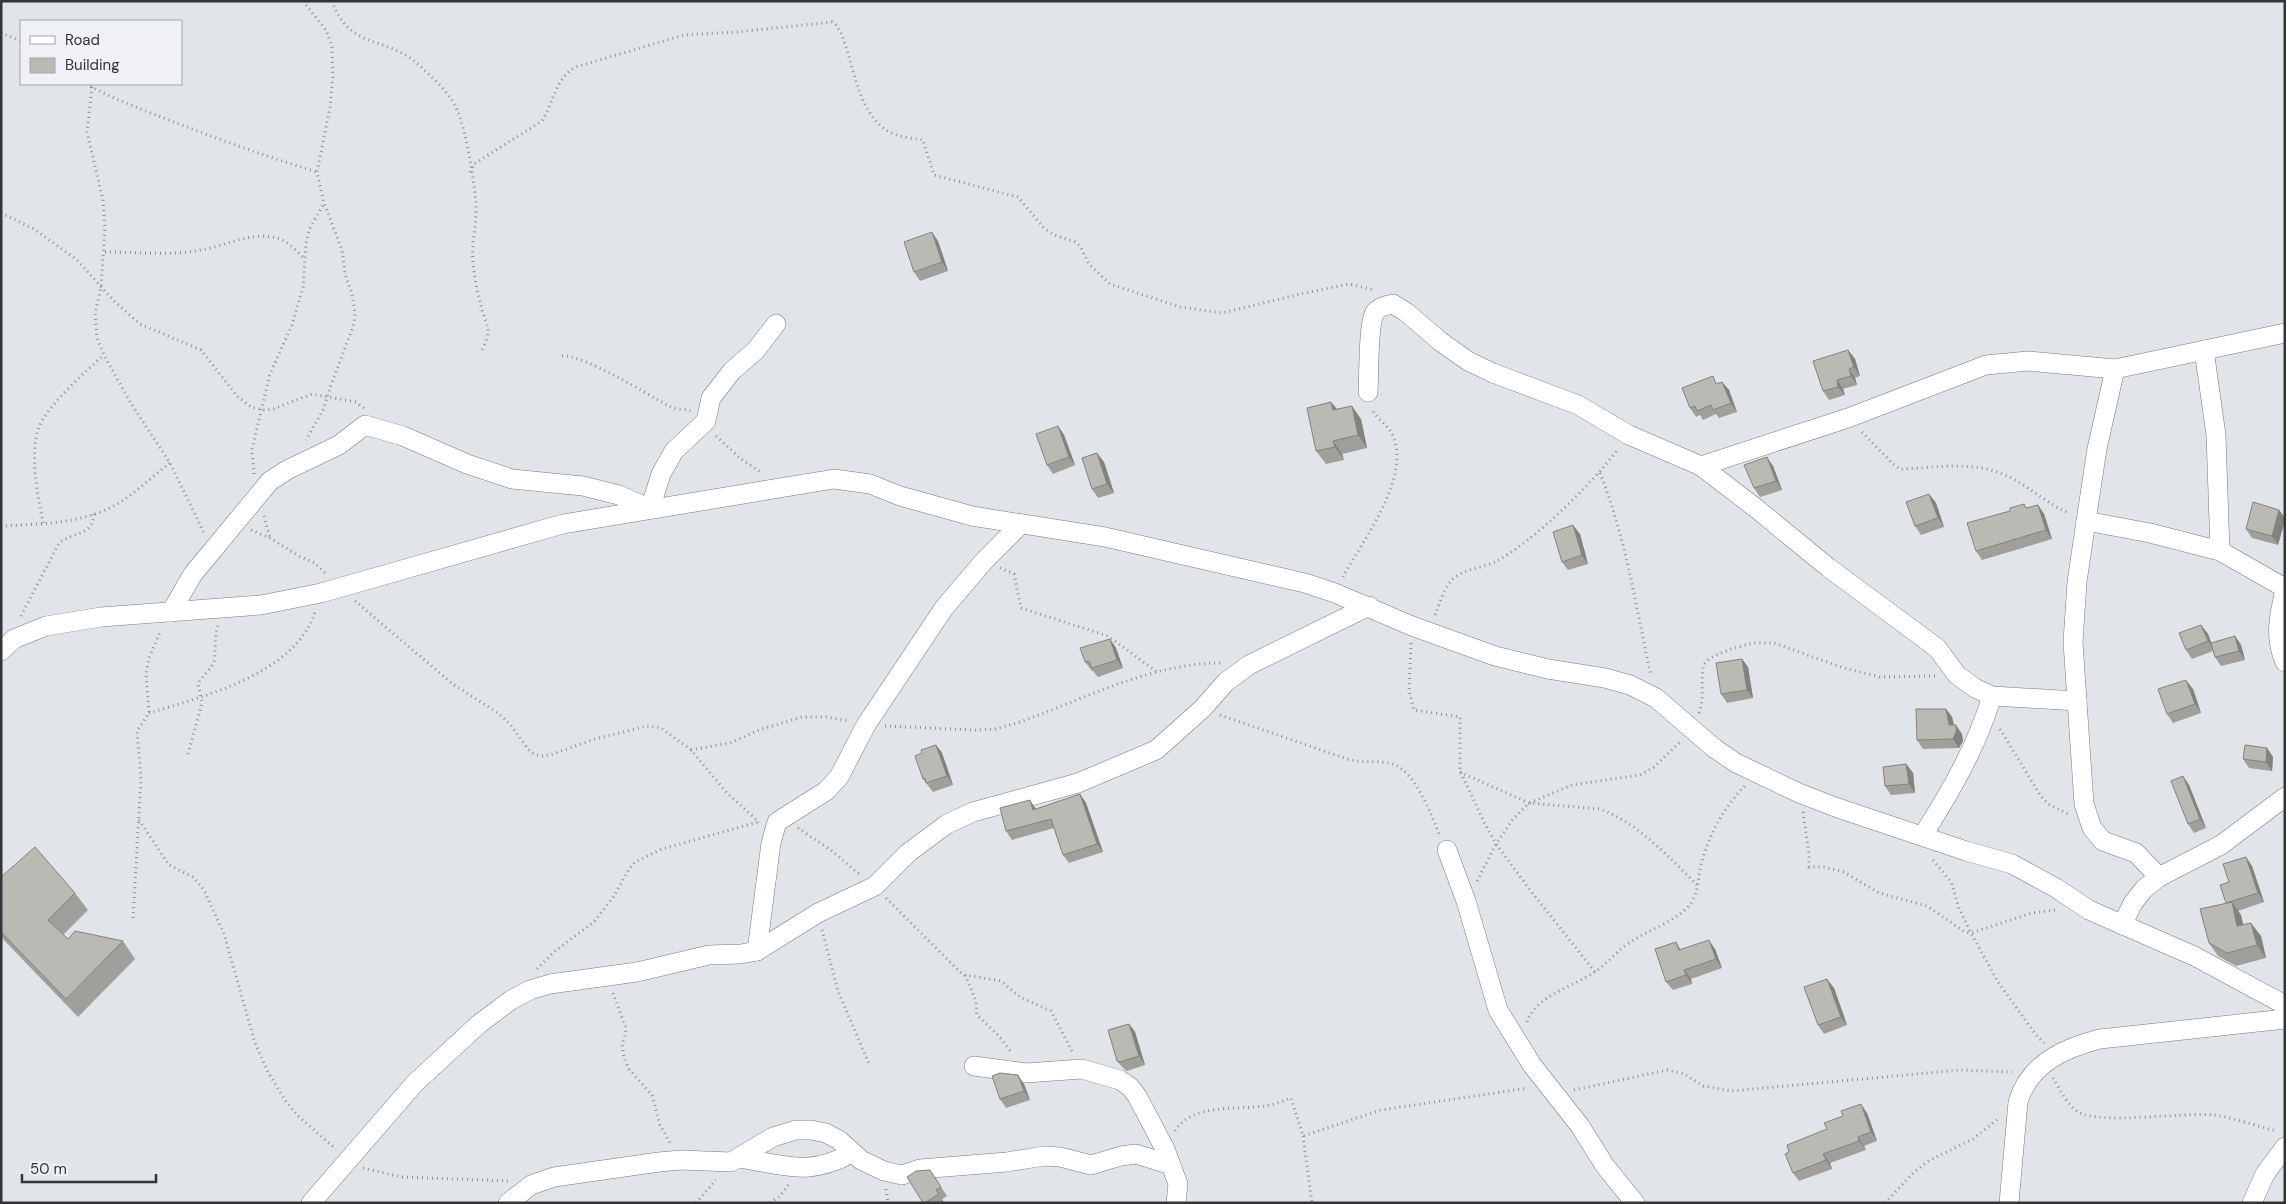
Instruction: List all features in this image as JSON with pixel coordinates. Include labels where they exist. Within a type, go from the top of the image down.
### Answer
[{"type":"street","points":[[1368,392],[1372,325],[1375,312],[1383,306],[1393,304],[1468,361],[1493,374],[1540,389],[1578,405],[1629,434],[1701,466],[1828,568],[1937,648],[1957,675],[1974,688],[1989,704],[2077,701]]},
{"type":"street","points":[[650,510],[661,474],[674,451],[706,421],[711,398],[732,371],[756,350],[776,324]]},
{"type":"street","points":[[1701,466],[1848,418],[1986,365],[2028,361],[2115,369],[2285,333]]},
{"type":"street","points":[[2204,350],[2216,435],[2220,551]]},
{"type":"street","points":[[2115,369],[2097,449],[2077,582],[2073,642],[2084,804],[2092,828],[2103,841],[2136,853],[2159,877]]},
{"type":"street","points":[[171,612],[192,574],[270,481],[287,470],[339,445],[365,425],[404,436],[467,464],[512,479],[583,486],[619,495],[650,510]]},
{"type":"street","points":[[8,645],[30,631],[71,621],[261,605],[330,590],[563,524],[834,479],[870,484],[900,496],[972,516],[1105,537],[1287,579],[1335,593],[1421,629],[1495,656],[1548,669],[1605,678],[1630,685],[1656,698],[1714,748],[1736,763],[1799,793],[1966,851],[2012,864],[2056,888],[2089,910],[2194,956],[2285,1005]]},
{"type":"street","points":[[2086,521],[2150,533],[2220,551],[2285,589],[2278,622],[2281,653],[2285,662]]},
{"type":"street","points":[[757,951],[771,823],[826,791],[839,778],[866,725],[944,608],[984,561],[1021,524]]},
{"type":"street","points":[[311,1203],[415,1083],[479,1024],[512,1000],[530,990],[550,984],[604,978],[709,955],[741,954],[757,951],[818,912],[875,886],[908,853],[947,824],[972,812],[1078,783],[1156,750],[1202,709],[1226,682],[1249,665],[1369,606]]},
{"type":"street","points":[[1923,836],[1957,779],[1989,704]]},
{"type":"street","points":[[2122,925],[2133,903],[2144,889],[2159,877],[2221,845],[2285,797]]},
{"type":"street","points":[[1447,850],[1466,901],[1498,1010],[1518,1043],[1580,1126],[1605,1166],[1635,1203]]},
{"type":"street","points":[[2009,1203],[2018,1102],[2022,1088],[2038,1068],[2079,1045],[2100,1039],[2285,1019]]},
{"type":"street","points":[[974,1066],[1026,1073],[1082,1069],[1120,1080],[1130,1087],[1146,1110],[1168,1157],[1178,1184],[1176,1203]]},
{"type":"street","points":[[735,1160],[773,1137],[796,1130],[826,1133],[839,1140],[861,1160],[884,1171],[902,1175],[920,1169],[1007,1162],[1044,1156],[1060,1157],[1091,1165],[1121,1156],[1136,1154],[1168,1157]]},
{"type":"street","points":[[2252,1203],[2265,1174],[2285,1147]]},
{"type":"street","points":[[508,1203],[531,1185],[541,1180],[591,1170],[681,1160],[735,1160],[800,1168],[819,1167],[837,1161],[852,1152]]},
{"type":"path","points":[[303,444],[319,421],[354,324],[355,312],[352,294],[345,274],[342,250],[324,203],[317,172],[330,107],[332,46],[326,30],[304,1]]},
{"type":"path","points":[[332,1],[344,26],[351,32],[376,44],[391,47],[404,53],[420,66],[450,98],[458,112],[476,212],[471,244],[473,263],[488,332],[481,353]]},
{"type":"path","points":[[470,172],[474,164],[542,121],[549,111],[558,85],[564,76],[576,67],[684,35],[737,32],[832,22],[840,32],[854,79],[865,103],[886,130],[904,138],[922,140],[934,174],[1018,197],[1043,228],[1080,246],[1089,264],[1110,284],[1180,308],[1222,313],[1349,284],[1375,290],[1393,304]]},
{"type":"path","points":[[1,33],[20,41]]},
{"type":"path","points":[[88,85],[192,129],[317,172]]},
{"type":"path","points":[[92,87],[87,132],[103,200],[105,252],[94,324],[104,355],[130,402],[170,463],[212,551]]},
{"type":"path","points":[[257,495],[252,465],[252,449],[273,366],[288,338],[299,304],[303,287],[304,258],[309,230],[324,203]]},
{"type":"path","points":[[1,213],[34,229],[77,260],[127,314],[140,324],[201,350],[237,396],[251,407],[263,410],[273,409],[312,394],[356,402],[363,406],[367,414],[365,425]]},
{"type":"path","points":[[105,252],[183,252],[202,250],[263,236],[286,242],[304,258]]},
{"type":"path","points":[[43,524],[35,471],[39,427],[49,411],[83,374],[104,355]]},
{"type":"path","points":[[562,356],[568,355],[593,366],[640,389],[671,407],[699,413],[721,442],[748,464],[766,475]]},
{"type":"path","points":[[1335,593],[1353,558],[1386,503],[1396,458],[1393,436],[1371,409],[1368,392]]},
{"type":"path","points":[[1848,418],[1900,469],[1961,466],[1982,468],[2006,476],[2059,509],[2086,521]]},
{"type":"path","points":[[1595,972],[1496,844],[1460,771],[1460,716],[1414,710],[1410,700],[1409,676],[1421,629],[1456,576],[1496,561],[1531,536],[1600,473],[1629,434]]},
{"type":"path","points":[[1,526],[68,521],[94,514],[126,499],[170,463]]},
{"type":"path","points":[[1600,473],[1614,507],[1656,698]]},
{"type":"path","points":[[8,645],[54,551],[65,538],[87,530],[93,522],[94,514]]},
{"type":"path","points":[[233,526],[254,531],[270,538],[299,556],[315,563],[330,590],[454,685],[510,724],[528,749],[534,754],[541,756],[550,754],[595,739],[647,726],[661,728],[690,750],[727,793],[771,823],[832,851],[875,886],[965,975],[976,1001],[977,1015],[1000,1037],[1026,1073]]},
{"type":"path","points":[[984,561],[1014,574],[1021,608],[1108,636],[1157,672]]},
{"type":"path","points":[[133,918],[140,779],[137,731],[149,713],[200,696],[251,676],[275,664],[292,651],[306,633],[330,590]]},
{"type":"path","points":[[188,754],[200,712],[198,684],[212,666],[214,660],[215,632],[221,609]]},
{"type":"path","points":[[149,713],[146,682],[149,658],[156,639],[171,612]]},
{"type":"path","points":[[1466,901],[1496,844],[1513,819],[1529,803],[1572,785],[1640,775],[1665,758],[1693,729],[1701,706],[1701,677],[1704,664],[1720,653],[1753,643],[1774,643],[1844,668],[1880,676],[1922,678],[1957,675]]},
{"type":"path","points":[[690,750],[730,743],[759,730],[802,717],[826,717],[866,725],[941,729],[995,729],[1018,723],[1157,672],[1205,663],[1249,665]]},
{"type":"path","points":[[1989,704],[2031,782],[2048,804],[2092,828]]},
{"type":"path","points":[[1202,709],[1350,760],[1364,763],[1385,763],[1401,768],[1411,778],[1422,796],[1447,850]]},
{"type":"path","points":[[1460,771],[1529,803],[1600,809],[1611,813],[1638,831],[1664,852],[1698,886]]},
{"type":"path","points":[[1518,1043],[1528,1017],[1544,1001],[1595,972],[1626,945],[1678,915],[1687,907],[1692,901],[1698,886],[1702,862],[1721,814],[1732,799],[1759,773]]},
{"type":"path","points":[[1799,793],[1808,839],[1809,867],[1824,867],[1844,872],[1879,893],[1921,904],[1937,912],[1961,930],[1971,933],[2032,913],[2060,910]]},
{"type":"path","points":[[139,820],[164,859],[175,869],[193,878],[204,890],[215,910],[224,934],[255,1043],[268,1072],[285,1100],[298,1116],[327,1139],[348,1161],[367,1170],[402,1177],[511,1181]]},
{"type":"path","points":[[534,973],[555,951],[594,922],[614,896],[635,862],[662,849],[771,823]]},
{"type":"path","points":[[1931,858],[1951,882],[1959,908],[1998,982],[2036,1035],[2061,1054]]},
{"type":"path","points":[[818,912],[838,991],[870,1066]]},
{"type":"path","points":[[965,975],[1001,981],[1020,996],[1047,1007],[1051,1011],[1082,1069]]},
{"type":"path","points":[[604,978],[624,1017],[626,1033],[622,1050],[624,1058],[629,1069],[652,1096],[660,1125],[681,1160]]},
{"type":"path","points":[[1303,1136],[1381,1110],[1552,1090],[1667,1070],[1684,1074],[1703,1086],[1732,1091],[1960,1070],[2038,1068],[2070,1105],[2078,1112],[2086,1115],[2118,1118],[2214,1115],[2285,1132]]},
{"type":"path","points":[[1168,1157],[1177,1127],[1191,1117],[1206,1111],[1268,1106],[1291,1098],[1303,1136],[1312,1203]]},
{"type":"path","points":[[1885,1203],[1914,1172],[1930,1160],[1980,1134],[2018,1102]]},
{"type":"path","points":[[696,1203],[735,1160]]},
{"type":"path","points":[[770,1203],[786,1189],[800,1168]]},
{"type":"building","points":[[932,232],[942,262],[914,272],[904,242]]},
{"type":"building","points":[[1848,350],[1854,367],[1849,369],[1851,376],[1837,380],[1838,387],[1823,391],[1813,361]]},
{"type":"building","points":[[1713,376],[1716,384],[1722,382],[1731,403],[1713,410],[1711,405],[1697,411],[1695,406],[1690,408],[1682,388]]},
{"type":"building","points":[[1331,402],[1333,410],[1352,406],[1358,435],[1333,441],[1335,447],[1316,451],[1307,408]]},
{"type":"building","points":[[1058,426],[1069,457],[1047,465],[1036,434]]},
{"type":"building","points":[[1097,453],[1107,484],[1092,489],[1082,458]]},
{"type":"building","points":[[1767,457],[1776,481],[1754,488],[1744,465]]},
{"type":"building","points":[[1929,494],[1938,518],[1915,526],[1906,502]]},
{"type":"building","points":[[2253,502],[2279,510],[2272,536],[2246,529]]},
{"type":"building","points":[[2024,504],[2026,508],[2038,505],[2046,530],[1976,551],[1967,523],[2010,511],[2010,508]]},
{"type":"building","points":[[1573,525],[1582,555],[1562,562],[1553,532]]},
{"type":"building","points":[[2201,625],[2208,641],[2186,650],[2179,633]]},
{"type":"building","points":[[2235,636],[2239,651],[2215,657],[2211,643]]},
{"type":"building","points":[[1110,639],[1117,660],[1092,668],[1089,661],[1085,662],[1080,648]]},
{"type":"building","points":[[1742,659],[1747,690],[1721,694],[1716,663]]},
{"type":"building","points":[[2186,680],[2195,704],[2167,714],[2158,689]]},
{"type":"building","points":[[1916,709],[1946,709],[1949,725],[1956,725],[1953,739],[1917,740]]},
{"type":"building","points":[[936,745],[947,776],[926,783],[915,756],[922,753],[921,750]]},
{"type":"building","points":[[2245,745],[2267,748],[2266,762],[2243,759]]},
{"type":"building","points":[[1906,764],[1909,784],[1885,786],[1883,767]]},
{"type":"building","points":[[2183,776],[2200,819],[2188,824],[2171,781]]},
{"type":"building","points":[[1080,794],[1097,844],[1063,855],[1051,819],[1006,831],[1000,808],[1030,800],[1033,810]]},
{"type":"building","points":[[35,847],[75,893],[48,920],[68,939],[75,931],[123,941],[66,999],[1,932],[1,877]]},
{"type":"building","points":[[2246,857],[2258,893],[2226,903],[2220,885],[2229,882],[2223,864]]},
{"type":"building","points":[[2232,902],[2237,926],[2251,923],[2257,945],[2227,953],[2209,943],[2200,909]]},
{"type":"building","points":[[1709,940],[1716,959],[1684,970],[1686,975],[1666,982],[1655,949],[1676,942],[1679,950]]},
{"type":"building","points":[[1827,979],[1841,1017],[1818,1025],[1804,987]]},
{"type":"building","points":[[1129,1024],[1139,1056],[1120,1062],[1117,1061],[1108,1030]]},
{"type":"building","points":[[1000,1073],[1018,1075],[1024,1091],[1000,1099],[992,1076]]},
{"type":"building","points":[[1861,1104],[1871,1132],[1858,1137],[1859,1141],[1823,1154],[1826,1160],[1793,1173],[1785,1154],[1789,1152],[1787,1145],[1827,1129],[1824,1123],[1843,1116],[1841,1111]]},
{"type":"building","points":[[930,1170],[941,1187],[936,1190],[939,1194],[923,1203],[907,1177],[916,1171]]}]
